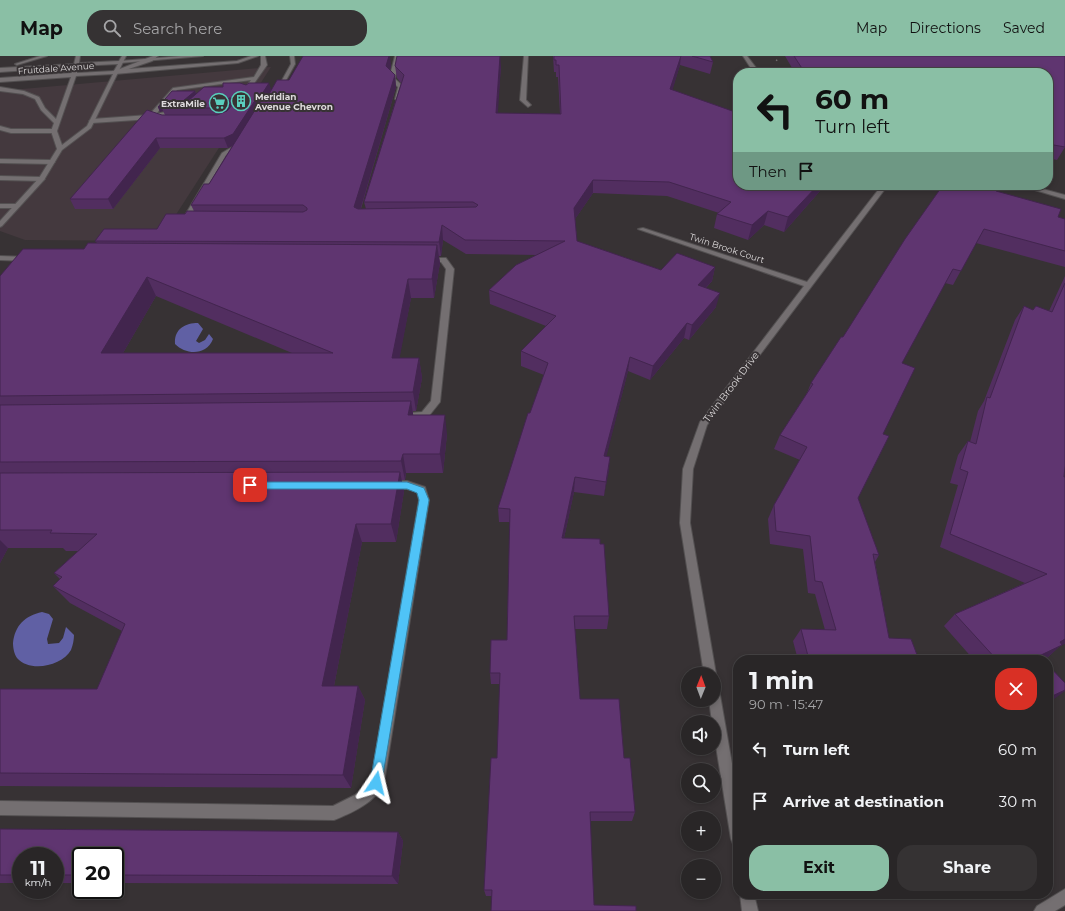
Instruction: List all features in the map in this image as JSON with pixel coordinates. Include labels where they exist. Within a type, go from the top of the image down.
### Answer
[{"type":"street","points":[[0,67],[28,62],[46,56]]},
{"type":"street","points":[[60,149],[54,131],[72,84],[78,56]]},
{"type":"street","points":[[0,225],[42,178],[60,149],[89,127],[124,56]]},
{"type":"street","points":[[115,72],[150,60],[156,56]]},
{"type":"street","name":"Fruitdale Avenue","points":[[0,70],[75,66],[201,56]]},
{"type":"street","name":"Fruitdale Avenue","points":[[0,80],[238,62],[256,56]]},
{"type":"street","points":[[247,92],[254,78],[264,66],[263,56]]},
{"type":"street","points":[[274,96],[293,64],[292,56]]},
{"type":"street","points":[[395,109],[401,87],[392,79],[397,56]]},
{"type":"street","points":[[526,56],[524,100],[528,105]]},
{"type":"street","points":[[744,56],[753,68]]},
{"type":"street","points":[[151,117],[175,89],[254,78]]},
{"type":"street","points":[[204,93],[212,83]]},
{"type":"street","points":[[0,90],[24,93],[37,98],[44,109],[57,123]]},
{"type":"street","points":[[92,121],[151,117],[182,110]]},
{"type":"street","points":[[151,117],[166,121]]},
{"type":"street","points":[[0,128],[11,131],[54,131]]},
{"type":"street","points":[[190,222],[183,222],[224,154],[239,146],[243,139]]},
{"type":"street","points":[[0,161],[52,162]]},
{"type":"street","points":[[0,178],[42,178]]},
{"type":"street","name":"Twin Brook Drive","points":[[709,667],[685,523],[688,469],[703,424],[807,285],[881,190]]},
{"type":"street","points":[[1041,190],[1065,196]]},
{"type":"street","points":[[0,206],[17,206]]},
{"type":"street","name":"Twin Brook Court","points":[[641,229],[807,285]]},
{"type":"street","points":[[0,258],[36,259]]},
{"type":"street","points":[[402,415],[425,415],[436,402],[450,268],[443,260],[419,260]]},
{"type":"street","points":[[0,808],[334,813],[360,800],[376,783],[424,500],[421,490],[407,485],[375,485]]},
{"type":"street","points":[[716,707],[733,809]]},
{"type":"street","points":[[1042,911],[1065,896]]},
{"type":"street","points":[[748,899],[750,911]]},
{"type":"shaded area","points":[[271,67],[159,241],[25,240],[0,231],[0,91]]},
{"type":"shaded area","points":[[198,323],[203,329],[196,341],[199,343],[205,340],[209,334],[213,339],[210,345],[201,351],[190,352],[175,344],[176,334],[181,328],[189,324]]},
{"type":"shaded area","points":[[42,612],[49,614],[53,619],[47,639],[48,644],[59,643],[63,638],[66,627],[74,635],[71,650],[67,656],[61,660],[46,666],[23,663],[14,653],[13,643],[16,631],[26,619]]},
{"type":"building","points":[[303,56],[389,56],[386,66],[395,75],[354,207],[358,209],[476,207],[478,205],[473,202],[364,202],[404,75],[395,66],[397,56],[500,56],[496,113],[561,114],[559,65],[556,65],[554,56],[681,56],[670,89],[733,111],[733,190],[813,190],[788,217],[768,211],[752,225],[717,214],[731,202],[669,182],[593,180],[574,208],[577,241],[661,270],[677,253],[715,267],[698,285],[720,293],[692,325],[687,323],[653,366],[630,357],[604,456],[610,457],[606,482],[575,477],[562,538],[600,539],[600,544],[604,544],[609,616],[574,616],[580,699],[619,699],[624,758],[630,758],[635,812],[590,812],[594,905],[636,906],[636,911],[491,911],[492,890],[484,890],[491,758],[497,758],[500,673],[490,673],[491,640],[507,640],[510,509],[498,508],[528,413],[530,413],[548,363],[521,351],[556,316],[489,290],[516,265],[565,241],[465,240],[442,225],[439,242],[95,241],[104,229],[157,229],[166,214],[185,214],[187,211],[303,212],[307,210],[307,208],[303,205],[191,205],[204,184],[209,184],[260,102],[269,94],[277,80],[289,80]]},
{"type":"building","points":[[692,56],[710,56],[713,62]]},
{"type":"building","points":[[794,56],[1065,56],[1065,147],[1053,145],[1053,68],[802,68]]},
{"type":"building","points":[[223,83],[240,83],[246,85],[249,83],[269,83],[262,94],[254,102],[233,134],[224,138],[156,138],[108,199],[70,199],[147,110],[162,115],[217,115],[227,111],[235,102],[235,98],[229,98],[221,107],[217,108],[162,108],[188,101],[204,87],[223,87]]},
{"type":"building","points":[[172,91],[195,91],[183,101],[158,107]]},
{"type":"building","points":[[939,190],[996,190],[1061,209],[1058,217],[1065,219],[1065,251],[984,229],[961,271],[953,269],[902,363],[915,368],[883,434],[889,436],[858,498],[879,555],[873,554],[889,638],[911,639],[917,655],[808,655],[801,629],[836,630],[822,582],[815,581],[810,536],[776,531],[774,505],[807,447],[780,435],[813,384],[811,383],[841,337],[843,337],[905,239]]},
{"type":"building","points":[[88,243],[437,245],[432,279],[408,279],[392,358],[419,358],[413,392],[0,396],[0,276],[23,249],[84,249]],"holes":[[[147,277],[333,353],[101,353]]]},
{"type":"building","points":[[1065,283],[1065,639],[1060,642],[1062,645],[1041,655],[992,655],[955,614],[1047,574],[950,534],[968,472],[960,469],[968,441],[976,444],[987,397],[990,398],[1024,306],[1033,310],[1036,306],[1052,312]]},
{"type":"building","points":[[411,401],[408,415],[445,415],[440,454],[403,454],[401,461],[0,462],[0,405]]},
{"type":"building","points":[[400,472],[391,524],[356,524],[322,686],[358,686],[343,775],[0,773],[0,689],[97,689],[125,624],[53,586],[62,577],[54,573],[97,534],[50,533],[52,530],[0,530],[0,473]]},
{"type":"building","points":[[1053,670],[1065,683],[1065,690],[1053,696]]},
{"type":"building","points":[[0,829],[398,832],[392,876],[124,875],[124,847],[72,847],[72,875],[64,875],[64,847],[12,847],[12,875],[0,875]]},
{"type":"place","name":"Meridian Avenue Chevron","points":[[241,101]]},
{"type":"place","name":"ExtraMile","points":[[219,103]]},
{"type":"route","points":[[250,485],[407,485],[421,490],[424,500],[376,783]]}]
